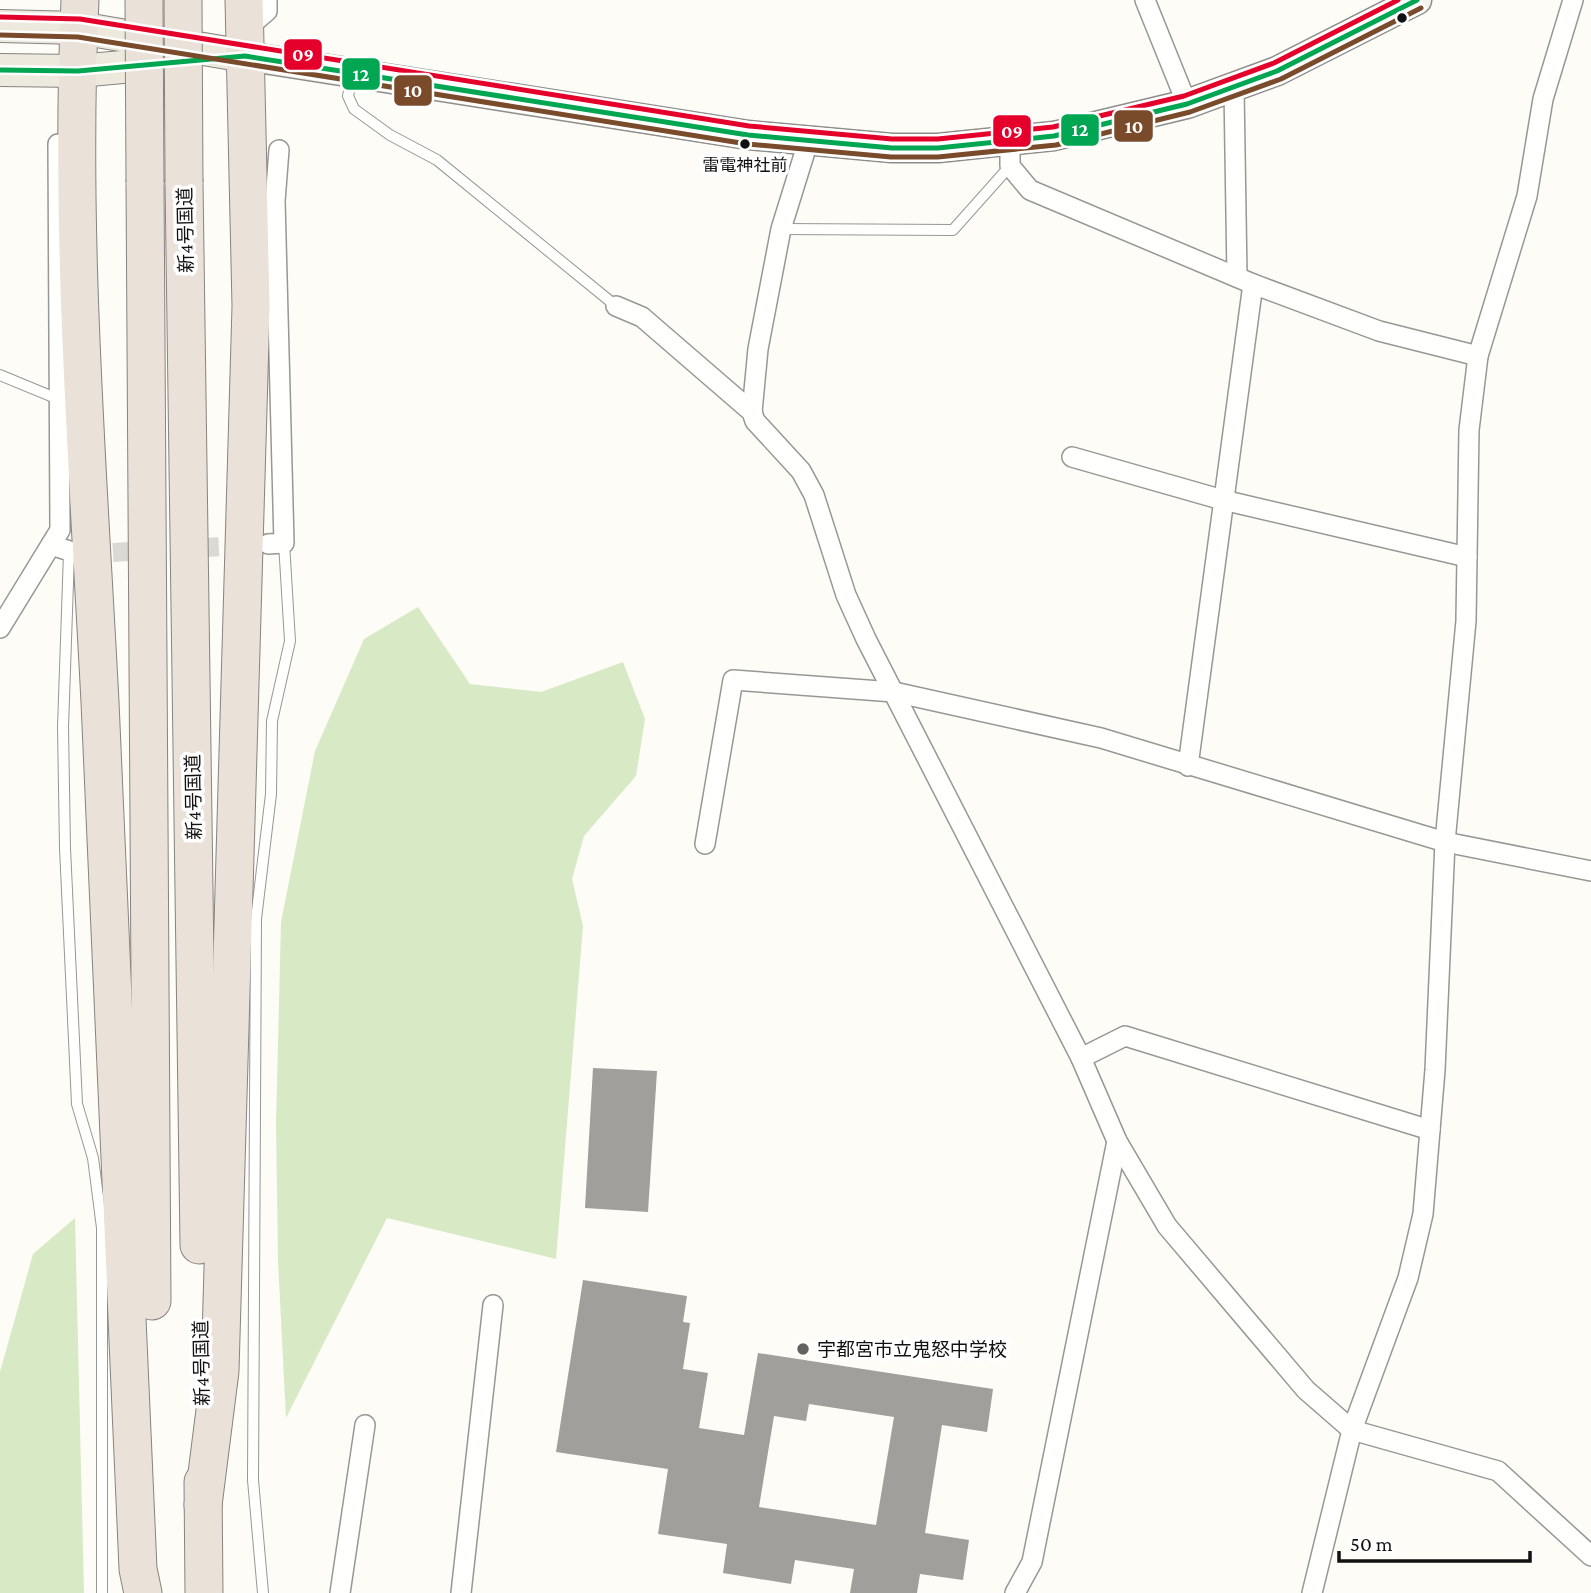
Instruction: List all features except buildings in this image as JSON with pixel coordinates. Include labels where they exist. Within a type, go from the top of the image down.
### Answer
[{"type":"highway","name":"新4号国道","points":[[144,0],[154,1593]]},
{"type":"highway","name":"新4号国道","points":[[183,0],[204,1593]]},
{"type":"highway","points":[[80,14],[78,71],[82,366],[118,1065],[138,1569],[143,1593]]},
{"type":"highway","points":[[203,1505],[220,1371],[251,306],[245,29]]},
{"type":"main road","points":[[0,26],[80,14],[245,29]]},
{"type":"main road","points":[[0,69],[78,71],[245,29]]},
{"type":"street","points":[[267,0],[267,11],[245,29],[352,74],[808,142],[1010,154],[1234,88],[1306,57],[1417,0]]},
{"type":"street","points":[[1145,0],[1187,104]]},
{"type":"street","points":[[1312,1593],[1352,1430],[1408,1278],[1423,1214],[1445,842],[1466,621],[1469,430],[1478,356],[1527,196],[1543,99],[1573,0]]},
{"type":"street","points":[[1188,766],[1223,500],[1245,281],[1234,88]]},
{"type":"street","points":[[808,142],[780,229],[758,349],[752,412],[755,421],[802,471],[814,495],[846,595],[1082,1058],[1117,1140],[1167,1226],[1306,1390],[1352,1430],[1498,1471],[1591,1556]]},
{"type":"street","points":[[0,628],[66,550],[60,530],[58,144]]},
{"type":"street","points":[[276,543],[275,201],[279,150]]},
{"type":"street","points":[[1010,154],[1030,190],[1245,281],[1379,331],[1478,356]]},
{"type":"street","points":[[616,306],[642,317],[752,412]]},
{"type":"street","points":[[1072,457],[1223,500],[1467,557]]},
{"type":"street","points":[[705,844],[733,680],[894,692],[1101,738],[1445,842],[1591,871]]},
{"type":"street","points":[[1082,1058],[1125,1036],[1430,1130]]},
{"type":"street","points":[[1014,1593],[1032,1562],[1117,1140]]},
{"type":"street","points":[[461,1593],[493,1306]]},
{"type":"street","points":[[340,1593],[365,1425]]},
{"type":"lane","points":[[352,74],[348,96],[354,108],[390,135],[437,160],[616,306]]},
{"type":"lane","points":[[780,229],[953,230],[1010,154]]},
{"type":"lane","points":[[0,375],[58,399]]},
{"type":"lane","points":[[263,1593],[253,1480],[257,1250],[255,960],[256,919],[271,794],[272,721],[290,641],[276,543]]},
{"type":"lane","points":[[66,550],[63,727],[65,848],[77,1104],[93,1158],[102,1228],[102,1593]]},
{"type":"green space","points":[[418,607],[470,684],[541,692],[623,662],[645,719],[636,776],[584,836],[572,879],[583,926],[556,1259],[387,1218],[286,1418],[278,1261],[276,1124],[281,922],[315,751],[364,639]]},
{"type":"green space","points":[[75,1218],[84,1593],[0,1593],[0,1372],[33,1254]]},
{"type":"tunnel","points":[[84,554],[249,545]]},
{"type":"transit line","name":"09","points":[[0,17],[80,19],[749,126],[892,139],[938,139],[1053,127],[1184,96],[1274,63],[1398,0]]},
{"type":"transit line","name":"12","points":[[0,70],[78,71],[245,56],[748,135],[892,148],[938,148],[1054,136],[1187,104],[1277,71],[1417,0]]},
{"type":"transit line","name":"10","points":[[0,35],[78,37],[747,144],[891,157],[938,157],[1056,145],[1190,112],[1281,79],[1421,8]]},
{"type":"place","name":"雷電神社前","points":[[745,144]]},
{"type":"place","name":"宇都宮市立鬼怒中学校","points":[[803,1349]]}]
